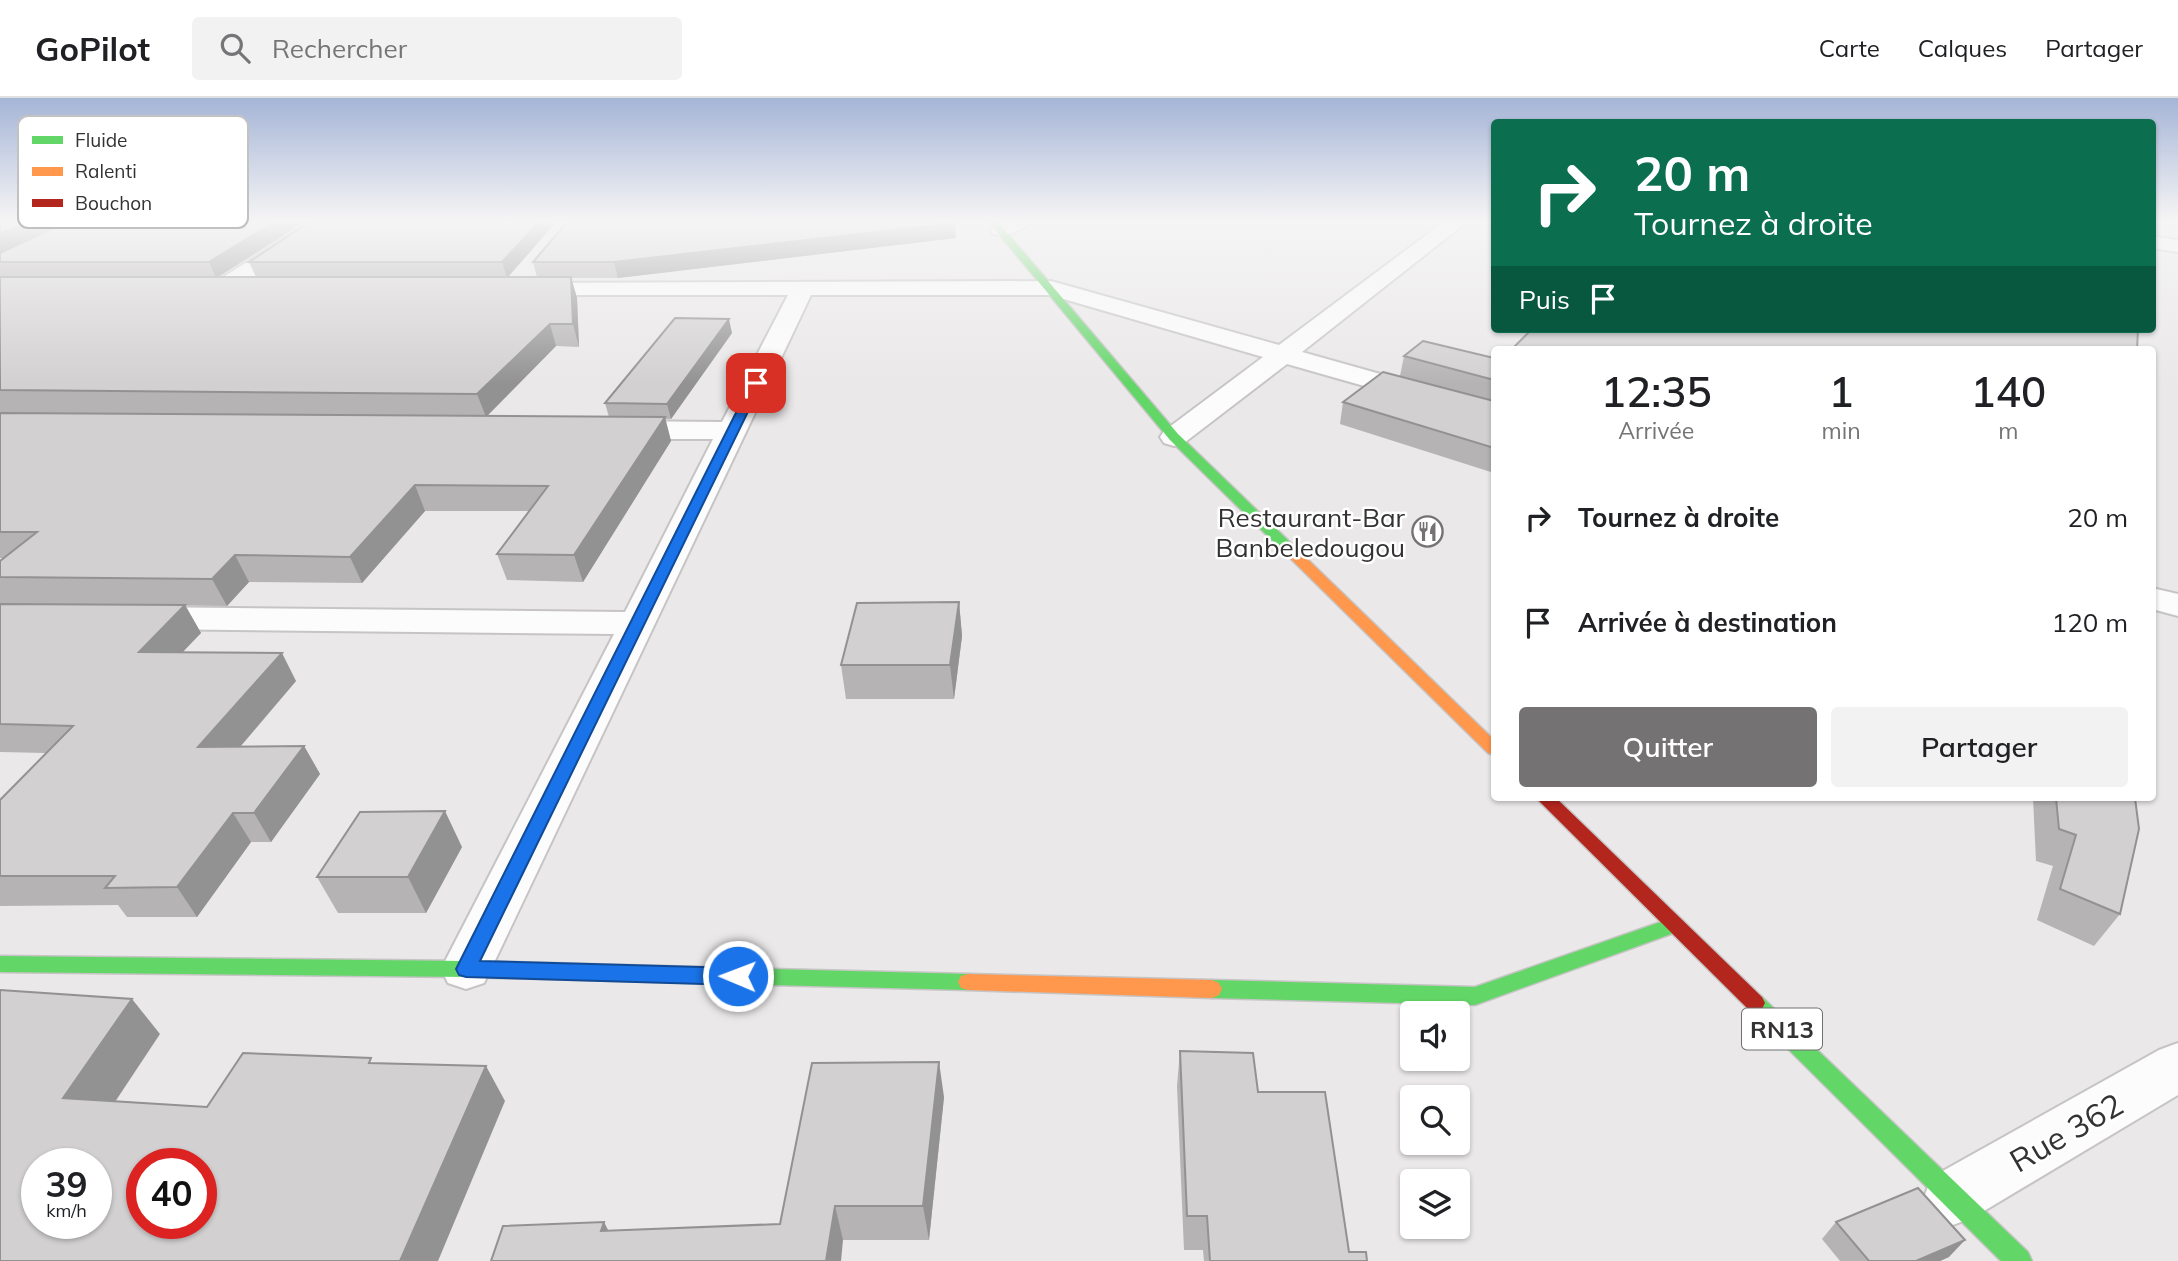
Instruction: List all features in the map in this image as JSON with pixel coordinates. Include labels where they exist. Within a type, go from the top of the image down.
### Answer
[{"type":"main road","points":[[1040,275],[1174,437],[1491,746]]},
{"type":"main road","name":"RN13","points":[[1548,801],[2019,1261]]},
{"type":"main road","points":[[0,964],[466,969],[1475,996],[1675,925]]},
{"type":"street","points":[[222,288],[242,275]]},
{"type":"street","points":[[523,275],[507,288],[1051,288],[1491,414]]},
{"type":"street","points":[[1174,437],[1387,275]]},
{"type":"street","points":[[194,288],[264,288]]},
{"type":"street","points":[[466,969],[803,288]]},
{"type":"street","points":[[594,429],[733,431]]},
{"type":"street","points":[[2156,599],[2178,605]]},
{"type":"street","points":[[111,618],[638,622]]},
{"type":"street","name":"Rue 362","points":[[1954,1197],[2178,1067]]},
{"type":"building","points":[[0,277],[571,277],[573,324],[550,324],[477,394],[0,390]]},
{"type":"building","points":[[675,318],[729,319],[667,404],[605,403]]},
{"type":"building","points":[[1528,333],[2138,333],[2137,346],[1515,346]]},
{"type":"building","points":[[1423,341],[1491,357],[1491,379],[1404,356]]},
{"type":"building","points":[[1383,372],[1491,400],[1491,447],[1343,402]]},
{"type":"building","points":[[0,413],[665,417],[574,555],[497,554],[548,486],[415,485],[350,557],[235,555],[212,579],[0,577],[0,561],[37,532],[0,532]]},
{"type":"building","points":[[959,602],[950,665],[841,665],[857,603]]},
{"type":"building","points":[[0,604],[185,605],[139,652],[282,653],[198,747],[304,746],[254,813],[233,813],[177,887],[105,888],[115,876],[0,876],[0,800],[73,726],[0,724]]},
{"type":"building","points":[[2056,801],[2135,801],[2139,829],[2120,914],[2060,889],[2076,835],[2059,829]]},
{"type":"building","points":[[445,811],[408,877],[317,877],[360,812]]},
{"type":"building","points":[[0,990],[132,999],[63,1098],[207,1107],[243,1053],[371,1058],[369,1063],[486,1066],[400,1261],[0,1261]]},
{"type":"building","points":[[1180,1051],[1253,1053],[1258,1092],[1325,1092],[1349,1252],[1366,1252],[1367,1261],[1210,1261],[1207,1216],[1187,1216]]},
{"type":"building","points":[[939,1062],[923,1206],[835,1206],[826,1261],[491,1261],[503,1226],[604,1222],[601,1231],[780,1224],[812,1063]]},
{"type":"building","points":[[1918,1188],[1965,1240],[1916,1261],[1869,1261],[1836,1222]]},
{"type":"traffic: fast","points":[[1038,275],[1174,437],[1294,554]]},
{"type":"traffic: fast","points":[[1212,989],[1475,996],[1675,925]]},
{"type":"traffic: fast","points":[[0,964],[466,969],[968,982]]},
{"type":"traffic: fast","points":[[1755,1003],[2019,1261]]},
{"type":"traffic: slow","points":[[1294,554],[1491,746]]},
{"type":"traffic: slow","points":[[968,982],[1212,989]]},
{"type":"traffic: jam","points":[[1548,801],[1755,1003]]},
{"type":"place","name":"Restaurant-Bar Banbeledougou","points":[[1428,532]]},
{"type":"route","points":[[738,976],[466,969],[756,383]]}]
